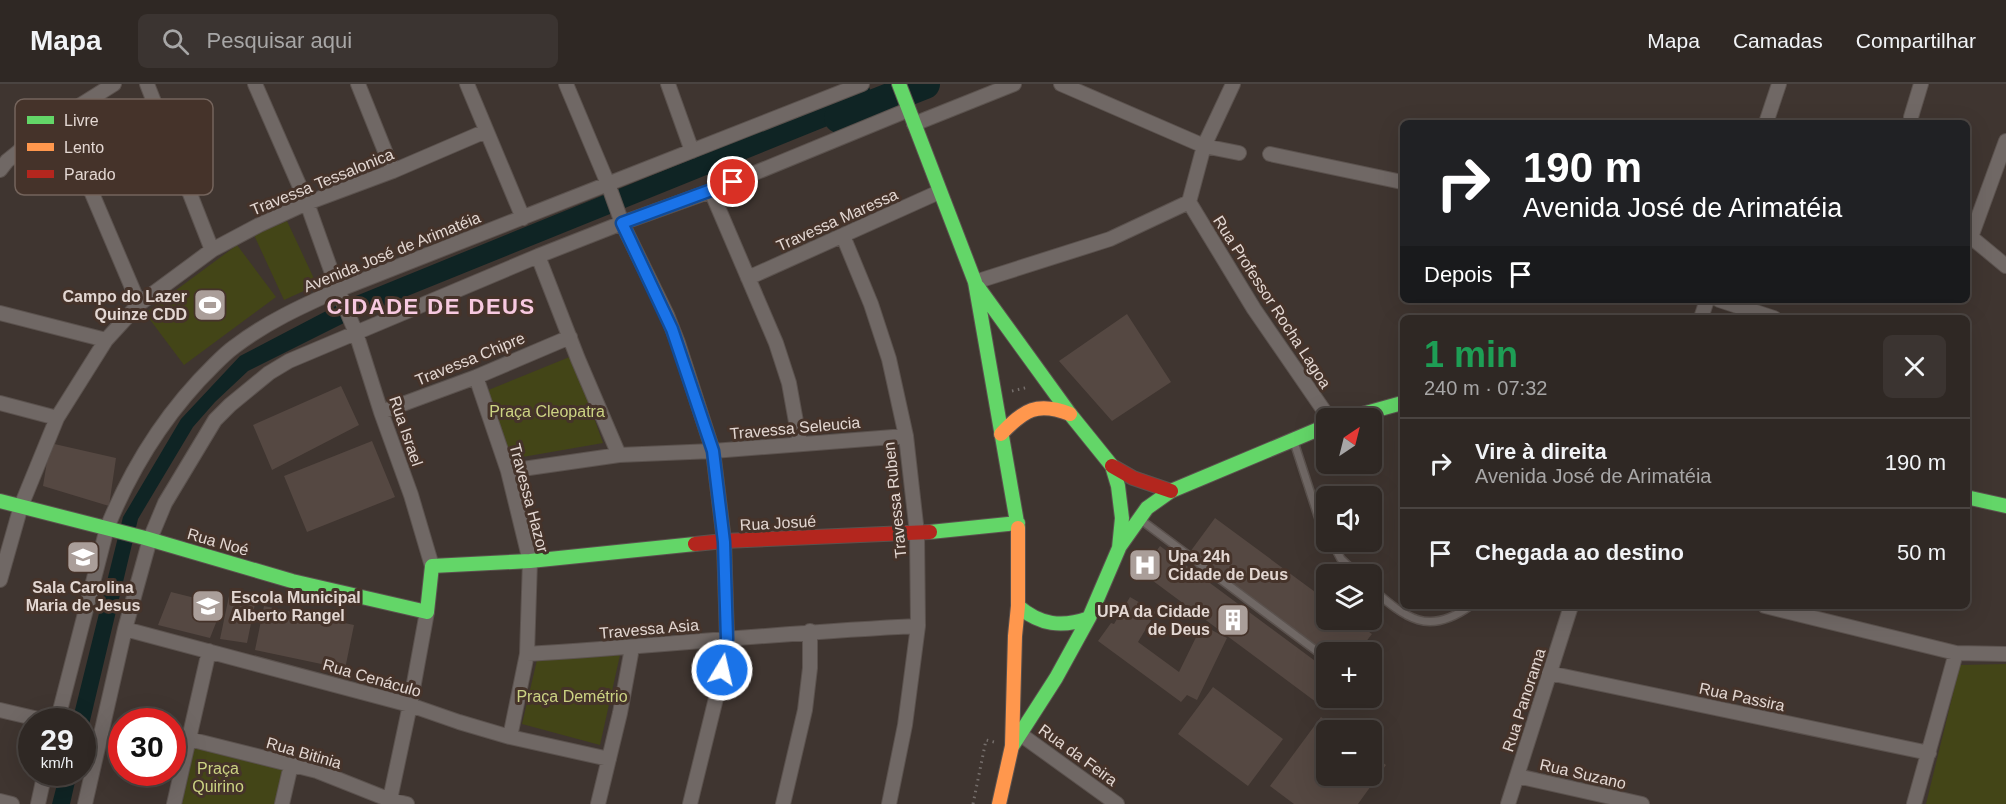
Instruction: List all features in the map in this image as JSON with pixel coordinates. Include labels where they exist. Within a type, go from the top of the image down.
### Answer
[{"type":"street","points":[[90,99],[114,84]]},
{"type":"street","points":[[147,84],[153,99]]},
{"type":"street","name":"Rua Israel","points":[[255,84],[307,203],[339,293],[355,330],[411,495],[432,566],[427,612],[389,802]]},
{"type":"street","points":[[358,84],[393,171]]},
{"type":"street","points":[[467,84],[523,218]]},
{"type":"street","points":[[566,84],[621,220],[670,324],[713,451],[724,542],[727,639],[719,686],[690,804]]},
{"type":"street","points":[[668,84],[693,151]]},
{"type":"street","name":"Avenida José de Arimatéia","points":[[61,708],[117,502],[149,443],[192,386],[234,347],[295,309],[523,218],[609,188],[693,151],[862,84]]},
{"type":"street","points":[[899,84],[975,282],[1018,523],[1018,606],[1015,636],[1016,740],[999,804]]},
{"type":"street","points":[[914,124],[1014,84]]},
{"type":"street","points":[[1061,84],[1204,146],[1239,153]]},
{"type":"street","points":[[975,282],[1110,239],[1189,202],[1204,146],[1233,84]]},
{"type":"street","points":[[1767,120],[1779,84]]},
{"type":"street","points":[[1911,117],[1921,84]]},
{"type":"street","points":[[85,804],[147,539],[174,486],[215,420],[230,405],[269,372],[355,330],[621,220],[711,191],[907,105]]},
{"type":"street","name":"Travessa Tessalonica","points":[[0,580],[21,506],[57,418],[106,339],[139,304],[212,250],[259,225],[307,203],[393,171],[486,131]]},
{"type":"street","points":[[1970,232],[2006,141]]},
{"type":"street","points":[[2,162],[15,152]]},
{"type":"street","points":[[1270,154],[1400,182]]},
{"type":"street","points":[[711,191],[768,324],[789,382],[800,444]]},
{"type":"street","name":"Travessa Maressa","points":[[748,278],[939,192]]},
{"type":"street","points":[[93,195],[139,304]]},
{"type":"street","points":[[190,195],[212,250]]},
{"type":"street","name":"Rua Professor Rocha Lagoa","points":[[1189,202],[1254,309],[1322,408]]},
{"type":"street","name":"Travessa Ruben","points":[[843,236],[871,304],[889,359],[906,436],[917,533],[918,626],[890,804]]},
{"type":"street","points":[[1970,236],[2006,266]]},
{"type":"street","points":[[538,256],[619,455]]},
{"type":"street","points":[[975,282],[1070,414],[1112,466],[1133,478],[1171,491]]},
{"type":"street","points":[[1728,303],[1765,315]]},
{"type":"street","points":[[0,313],[106,339]]},
{"type":"street","name":"Travessa Chipre","points":[[381,412],[476,377],[570,337]]},
{"type":"street","name":"Travessa Hazor","points":[[476,377],[508,471],[530,561],[527,654],[510,736]]},
{"type":"street","points":[[0,403],[57,418]]},
{"type":"street","points":[[1382,409],[1400,404]]},
{"type":"street","points":[[1001,434],[1027,411],[1038,407],[1056,407],[1070,414]]},
{"type":"street","points":[[1016,740],[1056,678],[1089,618],[1119,548],[1147,508],[1171,491],[1316,430]]},
{"type":"street","name":"Travessa Seleucia","points":[[508,471],[619,455],[713,451],[906,436]]},
{"type":"street","points":[[1112,466],[1118,486],[1122,518],[1119,548]]},
{"type":"street","points":[[1970,497],[2006,506]]},
{"type":"street","name":"Rua Noé","points":[[0,501],[109,528],[292,581],[427,612]]},
{"type":"street","name":"Rua Josué","points":[[432,566],[530,561],[724,542],[917,533],[1018,523]]},
{"type":"street","points":[[1018,606],[1033,618],[1047,624],[1072,624],[1089,618]]},
{"type":"street","name":"Rua Panorama","points":[[1508,804],[1569,609]]},
{"type":"street","points":[[1777,609],[1956,653],[2006,650]]},
{"type":"street","name":"Travessa Asia","points":[[527,654],[632,648],[810,631],[918,626]]},
{"type":"street","name":"Rua Cenáculo","points":[[125,629],[410,705],[510,736],[609,759]]},
{"type":"street","points":[[786,803],[805,710],[810,668],[810,631]]},
{"type":"street","points":[[598,804],[632,648]]},
{"type":"street","points":[[174,804],[209,651]]},
{"type":"street","points":[[1914,804],[1956,653]]},
{"type":"street","name":"Rua Passira","points":[[1549,673],[1929,753]]},
{"type":"street","points":[[0,710],[18,714]]},
{"type":"street","name":"Rua Bitinia","points":[[189,739],[317,771],[389,802],[407,804]]},
{"type":"street","name":"Rua da Feira","points":[[1016,740],[1117,804]]},
{"type":"street","points":[[282,804],[291,765]]},
{"type":"street","name":"Rua Suzano","points":[[1517,776],[1642,804]]},
{"type":"street","points":[[38,804],[42,786]]},
{"type":"street","points":[[0,801],[12,804]]},
{"type":"lane","points":[[1293,440],[1316,510]]},
{"type":"lane","points":[[1139,518],[1316,651]]},
{"type":"lane","points":[[1337,552],[1346,564]]},
{"type":"lane","points":[[1382,597],[1399,612],[1421,622],[1443,621],[1466,609]]},
{"type":"path","points":[[973,804],[986,740],[1016,740]]},
{"type":"green space","points":[[287,221],[317,285],[284,300],[254,235]]},
{"type":"green space","name":"Campo do Lazer Quinze CDD","points":[[237,245],[276,297],[184,365],[145,313]]},
{"type":"green space","name":"Praça Cleopatra","points":[[572,356],[603,443],[511,459],[486,391]]},
{"type":"green space","name":"Praça Demétrio","points":[[620,655],[600,745],[522,724],[537,660]]},
{"type":"green space","points":[[2006,664],[2006,804],[1926,804],[1960,665]]},
{"type":"green space","name":"Praça Quirino","points":[[195,744],[288,768],[279,804],[182,804]]},
{"type":"water","points":[[869,87],[877,106],[358,316],[248,371],[215,402],[193,427],[138,519],[93,708],[75,708],[123,517],[181,419],[240,356],[351,298]]},
{"type":"water","points":[[57,786],[74,786],[70,804],[52,804]]},
{"type":"building","points":[[1127,314],[1171,382],[1112,421],[1059,361]]},
{"type":"building","points":[[341,386],[359,425],[272,470],[253,425]]},
{"type":"building","points":[[372,441],[395,497],[307,532],[284,476]]},
{"type":"building","points":[[50,443],[116,458],[109,506],[43,486]]},
{"type":"building","points":[[1215,518],[1316,593],[1316,630],[1366,630],[1372,634],[1366,642],[1316,642],[1316,645],[1190,552]]},
{"type":"building","name":"UPA da Cidade de Deus","points":[[1160,546],[1316,662],[1316,702],[1141,572]]},
{"type":"building","points":[[171,592],[223,605],[210,638],[158,625]]},
{"type":"building","points":[[229,596],[256,599],[247,643],[220,639]]},
{"type":"building","points":[[1130,597],[1156,612],[1138,642],[1179,672],[1202,625],[1227,638],[1197,700],[1187,695],[1181,702],[1098,641],[1111,623],[1114,624]]},
{"type":"building","points":[[264,606],[354,625],[345,669],[255,650]]},
{"type":"building","points":[[1213,687],[1283,739],[1248,786],[1178,734]]},
{"type":"building","points":[[1316,724],[1316,786],[1371,786],[1358,804],[1294,804],[1270,786]]},
{"type":"waterway","points":[[839,118],[925,84]]},
{"type":"traffic: fast","points":[[899,84],[975,282],[1018,528]]},
{"type":"traffic: fast","points":[[978,287],[1070,414],[1112,466],[1118,486],[1122,518],[1119,548],[1089,618],[1056,678],[1013,745]]},
{"type":"traffic: fast","points":[[1382,409],[1400,404]]},
{"type":"traffic: fast","points":[[1120,546],[1147,508],[1171,491],[1316,430]]},
{"type":"traffic: fast","points":[[1970,498],[2006,506]]},
{"type":"traffic: fast","points":[[0,501],[145,538],[292,581],[427,612],[432,566],[530,561],[695,544]]},
{"type":"traffic: fast","points":[[930,532],[1018,523]]},
{"type":"traffic: fast","points":[[1018,606],[1035,617],[1052,623],[1070,623],[1089,618]]},
{"type":"traffic: slow","points":[[1001,434],[1017,419],[1032,410],[1049,408],[1070,414]]},
{"type":"traffic: slow","points":[[999,804],[1012,746],[1018,606],[1018,528]]},
{"type":"traffic: jam","points":[[1112,466],[1133,478],[1171,491]]},
{"type":"traffic: jam","points":[[695,544],[930,532]]},
{"type":"place","name":"Campo do Lazer Quinze CDD","points":[[210,305]]},
{"type":"place","name":"Sala Carolina Maria de Jesus","points":[[83,557]]},
{"type":"place","name":"Upa 24h Cidade de Deus","points":[[1145,565]]},
{"type":"place","name":"Escola Municipal Alberto Rangel","points":[[208,606]]},
{"type":"place","name":"UPA da Cidade de Deus","points":[[1233,620]]},
{"type":"district","name":"CIDADE DE DEUS","points":[[431,306]]},
{"type":"route","points":[[722,670],[727,639],[724,542],[713,451],[667,315],[622,223],[733,182]]}]
